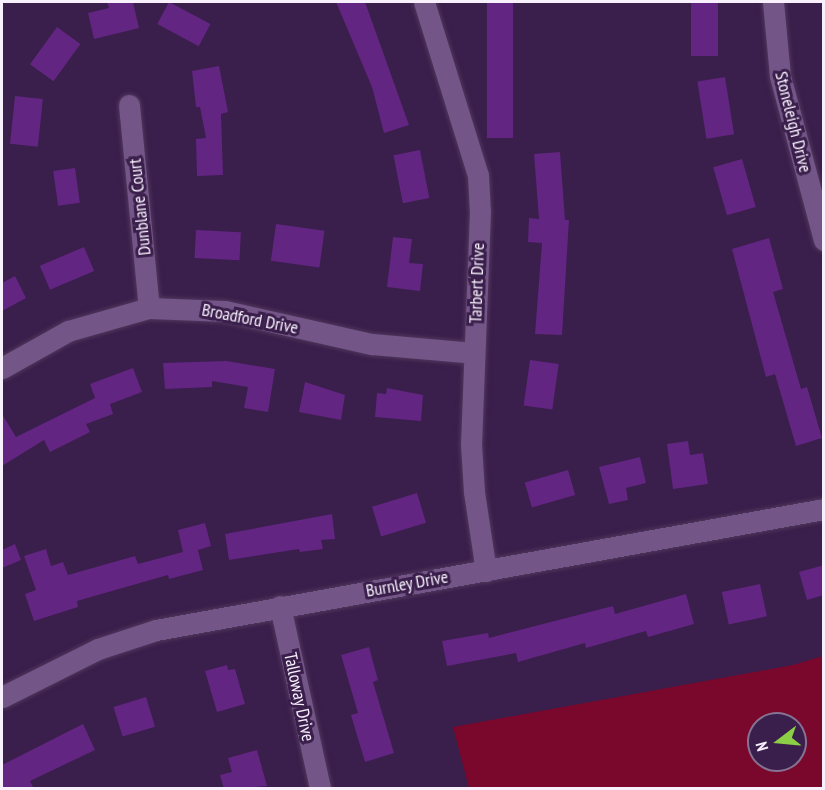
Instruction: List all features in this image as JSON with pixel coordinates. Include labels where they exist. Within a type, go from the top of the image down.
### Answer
[{"type":"street","name":"Tarbert Drive","points":[[424,2],[478,175],[473,473],[486,571]]},
{"type":"street","name":"Stoneleigh Drive","points":[[773,2],[780,76],[824,240]]},
{"type":"street","name":"Dunblane Court","points":[[129,105],[149,308]]},
{"type":"street","name":"Broadford Drive","points":[[2,368],[68,331],[149,308],[225,312],[372,344],[474,353]]},
{"type":"street","name":"Burnley Drive","points":[[2,697],[62,665],[118,642],[156,630],[824,509]]},
{"type":"street","name":"Talloway Drive","points":[[280,606],[320,789]]},
{"type":"shaded area","points":[[823,656],[823,788],[469,788],[453,727],[793,665]]},
{"type":"building","points":[[107,2],[133,2],[139,28],[94,39],[88,13],[109,8]]},
{"type":"building","points":[[169,2],[210,24],[199,46],[157,24]]},
{"type":"building","points":[[336,2],[365,2],[409,125],[384,133],[372,87]]},
{"type":"building","points":[[487,2],[513,2],[513,138],[487,138]]},
{"type":"building","points":[[691,2],[718,2],[718,56],[691,56]]},
{"type":"building","points":[[57,27],[80,44],[53,81],[30,64]]},
{"type":"building","points":[[219,66],[228,112],[221,114],[223,175],[197,176],[196,139],[206,138],[200,107],[196,107],[192,71]]},
{"type":"building","points":[[725,77],[734,134],[706,139],[697,81]]},
{"type":"building","points":[[15,96],[43,99],[38,147],[10,144]]},
{"type":"building","points":[[420,150],[429,198],[403,203],[393,155]]},
{"type":"building","points":[[560,152],[565,220],[569,220],[562,335],[535,334],[542,243],[528,242],[529,218],[539,219],[534,154]]},
{"type":"building","points":[[742,159],[756,207],[727,215],[713,167]]},
{"type":"building","points":[[75,168],[80,203],[58,206],[53,171]]},
{"type":"building","points":[[276,224],[325,231],[319,267],[271,261]]},
{"type":"building","points":[[196,230],[241,232],[239,260],[195,258]]},
{"type":"building","points":[[393,237],[412,239],[409,263],[423,264],[420,291],[387,287]]},
{"type":"building","points":[[769,238],[783,289],[773,292],[801,389],[807,387],[822,438],[796,446],[775,374],[766,377],[732,249]]},
{"type":"building","points":[[84,247],[94,271],[50,290],[40,266]]},
{"type":"building","points":[[15,276],[26,298],[2,311],[2,283]]},
{"type":"building","points":[[530,360],[559,364],[552,410],[524,406]]},
{"type":"building","points":[[226,361],[275,369],[268,412],[244,408],[248,387],[212,381],[212,387],[165,389],[163,363]]},
{"type":"building","points":[[133,368],[142,392],[110,404],[113,414],[86,424],[90,432],[50,452],[44,440],[2,466],[2,414],[16,437],[95,398],[90,384]]},
{"type":"building","points":[[305,382],[345,395],[341,420],[299,412]]},
{"type":"building","points":[[387,388],[423,395],[421,421],[375,417],[377,393],[386,394]]},
{"type":"building","points":[[688,441],[690,455],[703,453],[708,484],[673,489],[667,444]]},
{"type":"building","points":[[640,457],[646,483],[626,488],[628,500],[609,504],[599,467]]},
{"type":"building","points":[[568,470],[575,495],[532,507],[525,482]]},
{"type":"building","points":[[417,493],[426,523],[381,536],[372,507]]},
{"type":"building","points":[[332,514],[335,539],[321,540],[323,549],[300,552],[299,549],[229,560],[225,534]]},
{"type":"building","points":[[205,523],[211,546],[198,550],[203,570],[169,579],[168,575],[77,601],[78,607],[34,621],[25,594],[36,590],[24,556],[46,549],[51,566],[63,562],[68,575],[135,556],[138,564],[183,552],[178,530]]},
{"type":"building","points":[[15,544],[21,560],[2,568],[2,550]]},
{"type":"building","points":[[824,565],[824,595],[807,600],[799,572]]},
{"type":"building","points":[[760,584],[767,616],[729,624],[722,592]]},
{"type":"building","points":[[686,594],[694,624],[648,637],[646,631],[586,648],[585,643],[518,662],[516,653],[447,666],[442,641],[488,633],[489,638],[613,606],[615,614]]},
{"type":"building","points":[[369,647],[378,680],[373,682],[394,753],[365,762],[351,715],[358,713],[341,655]]},
{"type":"building","points":[[227,665],[228,670],[235,669],[245,704],[217,712],[205,671]]},
{"type":"building","points":[[146,697],[155,727],[123,737],[113,707]]},
{"type":"building","points":[[83,724],[95,750],[30,781],[34,789],[2,789],[2,765]]},
{"type":"building","points":[[257,750],[267,786],[224,789],[220,775],[232,772],[228,758]]}]
